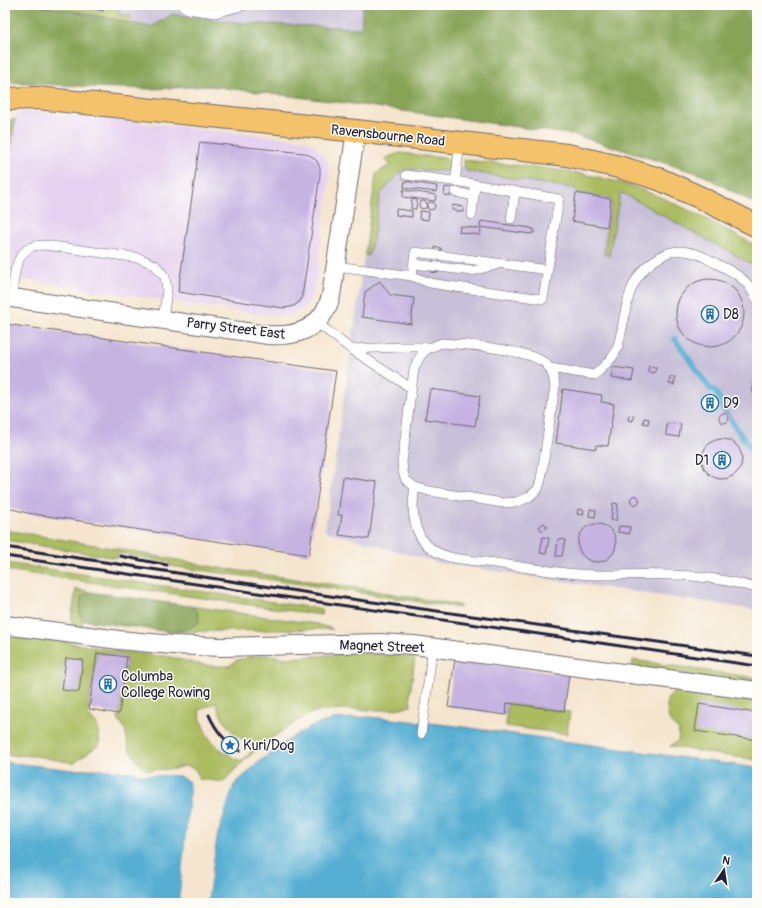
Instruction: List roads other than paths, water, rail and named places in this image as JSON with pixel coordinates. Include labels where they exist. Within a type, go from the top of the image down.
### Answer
[{"type":"highway","name":"Ravensbourne Road","points":[[5,99],[37,98],[356,131],[567,155],[659,178],[699,196],[757,226]]},
{"type":"street","name":"Parry Street East","points":[[8,297],[282,336],[310,328],[323,315],[329,305],[356,131]]},
{"type":"street","name":"Magnet Street","points":[[5,625],[119,640],[173,645],[222,647],[380,643],[414,645],[757,691]]},
{"type":"lane","points":[[182,5],[188,9],[215,13],[246,5]]},
{"type":"lane","points":[[455,182],[460,143]]},
{"type":"lane","points":[[336,266],[412,276],[430,283],[543,299],[559,200],[475,185],[406,175]]},
{"type":"lane","points":[[472,215],[475,185]]},
{"type":"lane","points":[[455,192],[474,196]]},
{"type":"lane","points":[[511,219],[515,192]]},
{"type":"lane","points":[[8,297],[15,268],[21,256],[32,247],[45,245],[139,258],[155,265],[165,276],[167,290],[163,319]]},
{"type":"lane","points":[[549,368],[595,375],[615,353],[620,340],[628,297],[638,276],[646,267],[665,254],[677,250],[702,256],[739,277],[748,286],[757,299]]},
{"type":"lane","points":[[412,276],[415,252],[548,270]]},
{"type":"lane","points":[[316,322],[351,349],[412,388]]},
{"type":"lane","points":[[351,349],[429,347],[442,343],[518,352],[534,356],[546,363],[553,373],[555,386],[541,478],[538,489],[529,497],[517,502],[503,503],[429,491],[415,487],[406,480],[402,472],[402,462],[414,370],[419,356],[429,347]]},
{"type":"lane","points":[[415,487],[412,503],[414,521],[421,538],[432,550],[447,556],[593,575],[643,574],[691,576],[728,580],[757,588]]},
{"type":"lane","points":[[421,734],[433,648]]},
{"type":"water","points":[[370,717],[449,725],[757,768],[757,903],[207,903],[217,835],[233,786],[260,761],[294,736],[315,725],[334,719]]},
{"type":"water","points":[[5,762],[73,770],[95,769],[131,772],[143,775],[179,776],[189,782],[190,794],[179,903],[5,903]]},
{"type":"waterway","points":[[675,339],[710,389],[714,390],[722,403],[721,406],[757,458]]},
{"type":"railway","points":[[5,547],[323,595],[757,656]]},
{"type":"railway","points":[[5,556],[757,666]]},
{"type":"railway","points":[[120,556],[167,565]]},
{"type":"railway","points":[[209,715],[222,736],[240,751]]},
{"type":"place","name":"D8","points":[[710,314]]},
{"type":"place","name":"D9","points":[[710,403]]},
{"type":"place","name":"D1","points":[[722,460]]},
{"type":"place","name":"Columba College Rowing","points":[[108,684]]},
{"type":"place","name":"Kuri/Dog","points":[[230,745]]}]
